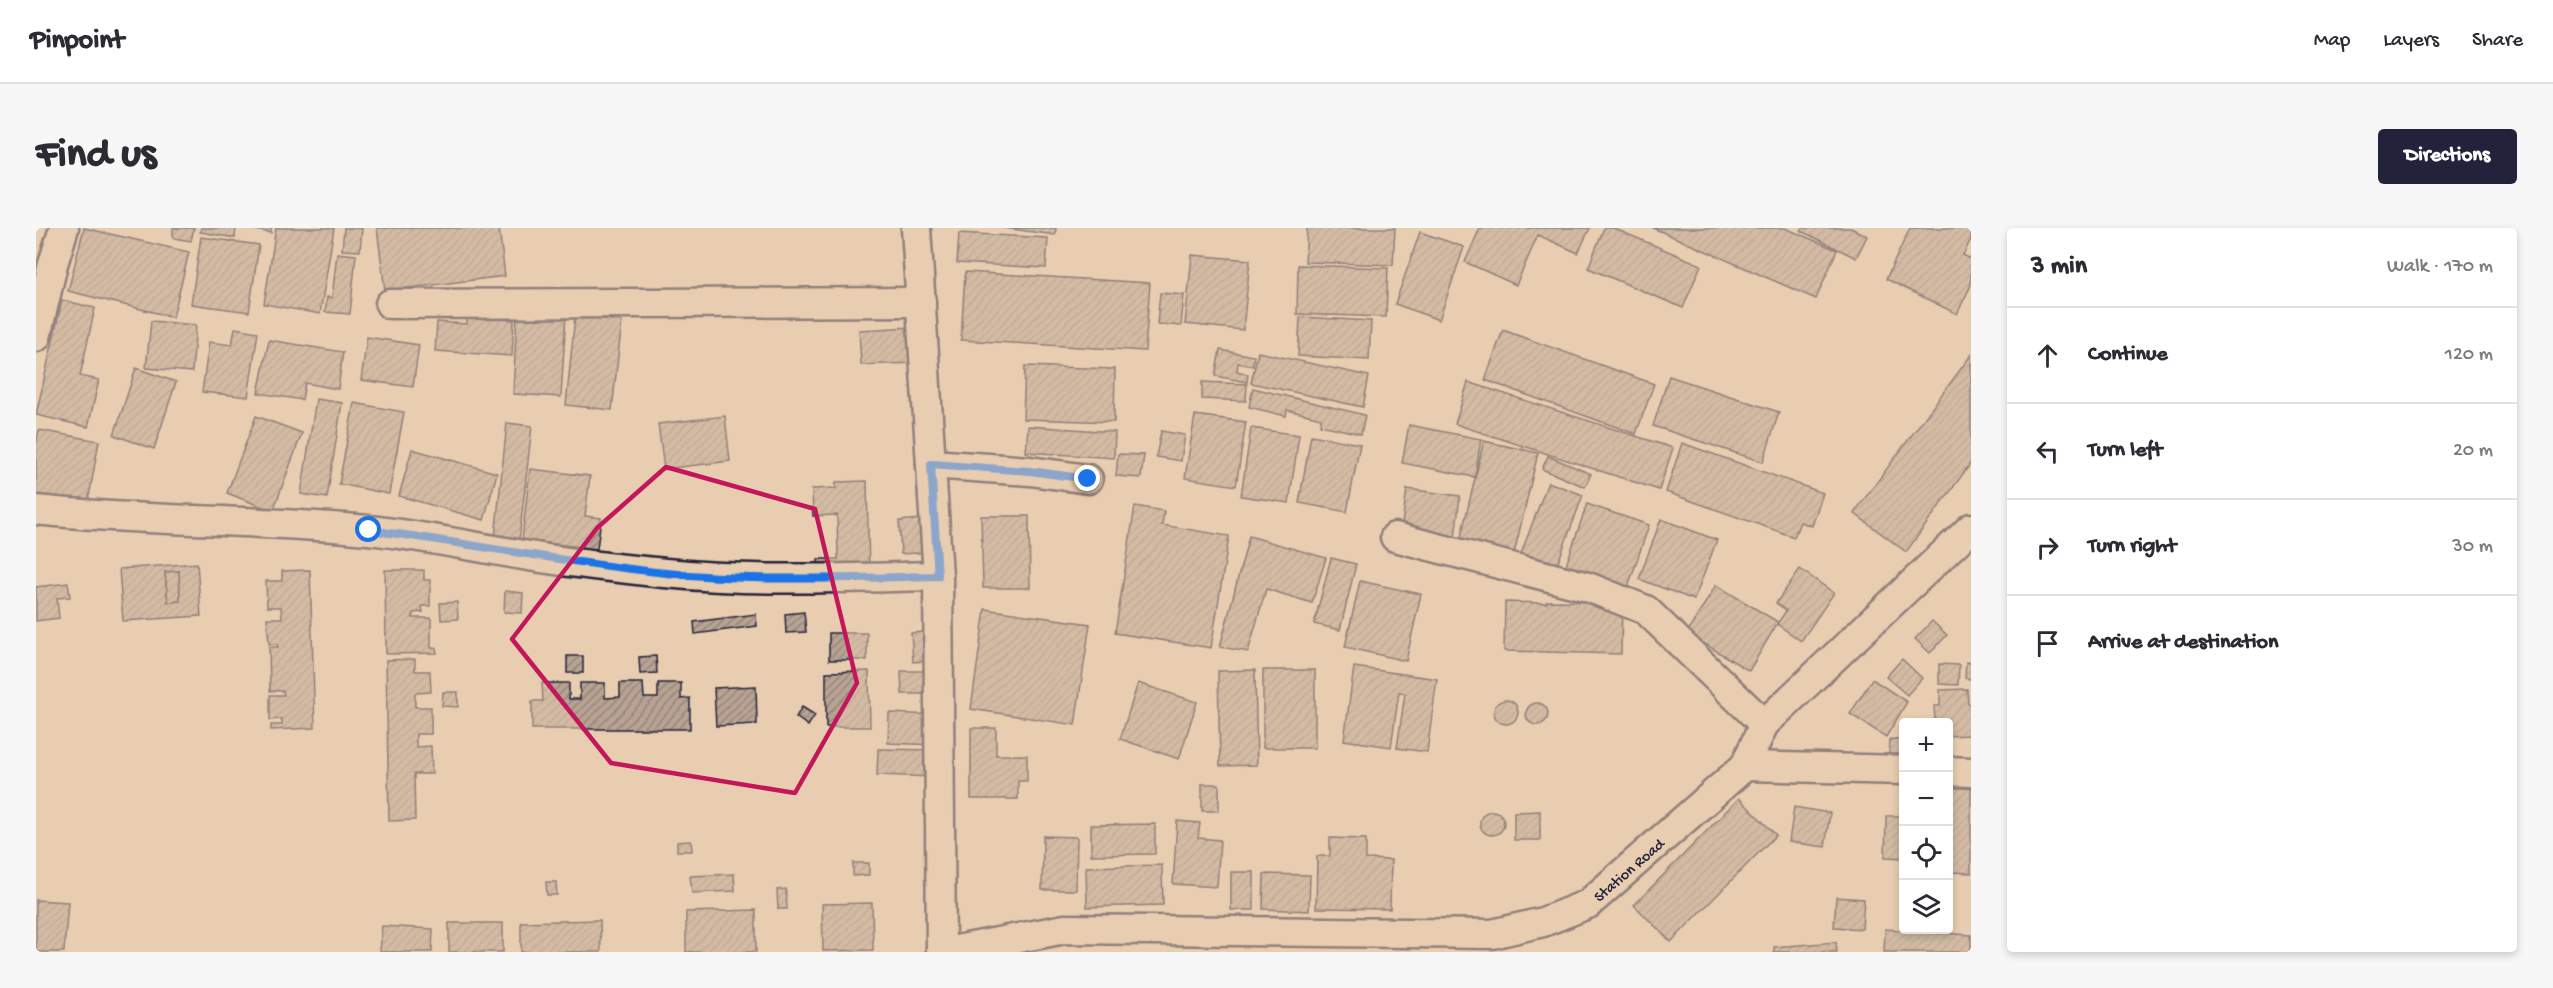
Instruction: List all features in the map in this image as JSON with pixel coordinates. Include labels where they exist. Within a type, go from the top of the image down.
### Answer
[{"type":"street","points":[[36,337],[44,264],[64,228]]},
{"type":"street","points":[[916,228],[938,576],[941,952]]},
{"type":"street","points":[[390,304],[921,302]]},
{"type":"street","points":[[931,464],[1030,471],[1088,479]]},
{"type":"street","points":[[36,510],[109,518],[301,524],[369,530],[437,539],[549,559],[720,577],[800,579],[938,576]]},
{"type":"street","name":"Station Road","points":[[946,952],[1065,929],[1492,934],[1543,922],[1588,904],[1745,766],[1764,724],[1971,528]]},
{"type":"street","points":[[1395,537],[1588,586],[1646,610],[1764,724]]},
{"type":"street","points":[[1745,766],[1899,770]]},
{"type":"street","points":[[1953,771],[1971,772]]},
{"type":"highlighted area","points":[[666,467],[815,509],[857,683],[795,793],[611,763],[512,639],[597,528]]},
{"type":"building","points":[[84,228],[189,252],[173,317],[68,291]]},
{"type":"building","points":[[173,228],[194,228],[191,241],[173,238]]},
{"type":"building","points":[[201,228],[236,228],[235,238],[200,232]]},
{"type":"building","points":[[246,228],[271,228],[271,233]]},
{"type":"building","points":[[276,228],[334,228],[320,314],[264,304]]},
{"type":"building","points":[[344,228],[362,228],[360,251],[342,250]]},
{"type":"building","points":[[377,228],[499,228],[505,276],[385,291]]},
{"type":"building","points":[[1003,228],[1056,228],[1055,235]]},
{"type":"building","points":[[1307,228],[1395,228],[1393,265],[1305,262]]},
{"type":"building","points":[[1480,228],[1590,228],[1578,253],[1538,235],[1516,285],[1465,262]]},
{"type":"building","points":[[1604,228],[1613,228],[1701,265],[1683,308],[1588,268]]},
{"type":"building","points":[[1653,228],[1785,228],[1837,250],[1816,299]]},
{"type":"building","points":[[1803,228],[1851,228],[1867,236],[1856,258],[1801,231]]},
{"type":"building","points":[[1910,228],[1971,228],[1971,239],[1963,255],[1971,259],[1971,285],[1957,314],[1886,279]]},
{"type":"building","points":[[1420,232],[1464,247],[1439,320],[1395,304]]},
{"type":"building","points":[[959,233],[1048,238],[1046,268],[957,263]]},
{"type":"building","points":[[201,237],[259,245],[249,312],[191,304]]},
{"type":"building","points":[[337,253],[356,255],[350,314],[325,312],[327,297],[332,298]]},
{"type":"building","points":[[1192,255],[1250,260],[1243,330],[1185,324]]},
{"type":"building","points":[[1298,265],[1388,268],[1386,317],[1297,314]]},
{"type":"building","points":[[965,272],[1150,283],[1145,351],[961,340]]},
{"type":"building","points":[[1160,293],[1184,295],[1181,326],[1157,324]]},
{"type":"building","points":[[62,300],[95,308],[80,376],[99,380],[88,427],[36,415]]},
{"type":"building","points":[[517,313],[566,315],[561,397],[513,394]]},
{"type":"building","points":[[575,316],[622,321],[612,410],[566,405]]},
{"type":"building","points":[[467,317],[514,320],[512,356],[435,351],[437,322],[467,324]]},
{"type":"building","points":[[1300,317],[1371,321],[1369,360],[1298,356]]},
{"type":"building","points":[[151,321],[196,325],[192,372],[146,368]]},
{"type":"building","points":[[912,327],[915,363],[861,365],[859,330]]},
{"type":"building","points":[[235,328],[258,332],[248,397],[202,392],[209,342],[232,345]]},
{"type":"building","points":[[1503,330],[1654,384],[1636,434],[1485,380]]},
{"type":"building","points":[[367,337],[419,345],[413,387],[361,380]]},
{"type":"building","points":[[269,340],[343,352],[338,389],[305,383],[302,400],[258,393]]},
{"type":"building","points":[[1220,350],[1254,356],[1253,366],[1238,363],[1237,371],[1248,374],[1247,382],[1215,376]]},
{"type":"building","points":[[1258,352],[1369,376],[1363,407],[1251,383]]},
{"type":"building","points":[[1971,355],[1971,463],[1906,552],[1854,513]]},
{"type":"building","points":[[1025,366],[1115,369],[1114,422],[1023,419]]},
{"type":"building","points":[[136,368],[176,382],[154,449],[114,435]]},
{"type":"building","points":[[1669,376],[1779,412],[1763,462],[1653,426]]},
{"type":"building","points":[[1202,382],[1247,384],[1246,401],[1202,399]]},
{"type":"building","points":[[1468,382],[1673,448],[1659,490],[1455,424]]},
{"type":"building","points":[[1253,388],[1365,415],[1361,434],[1320,425],[1321,418],[1287,410],[1286,416],[1249,407]]},
{"type":"building","points":[[316,399],[342,403],[327,498],[301,494]]},
{"type":"building","points":[[354,403],[404,412],[389,494],[339,484]]},
{"type":"building","points":[[1195,415],[1246,422],[1236,486],[1185,478]]},
{"type":"building","points":[[256,416],[302,433],[273,511],[227,493]]},
{"type":"building","points":[[725,416],[730,461],[664,469],[658,424]]},
{"type":"building","points":[[507,423],[532,426],[519,540],[495,537]]},
{"type":"building","points":[[1409,425],[1481,439],[1475,477],[1402,463]]},
{"type":"building","points":[[1028,426],[1115,432],[1114,458],[1026,452]]},
{"type":"building","points":[[1251,428],[1299,435],[1289,503],[1241,496]]},
{"type":"building","points":[[39,430],[99,441],[87,508],[36,499],[36,445]]},
{"type":"building","points":[[1161,431],[1185,435],[1181,461],[1156,457]]},
{"type":"building","points":[[1311,435],[1360,444],[1347,512],[1299,503]]},
{"type":"building","points":[[1484,441],[1538,453],[1512,562],[1458,549]]},
{"type":"building","points":[[1682,443],[1823,493],[1812,526],[1800,522],[1794,537],[1666,492]]},
{"type":"building","points":[[412,449],[497,473],[484,520],[399,496]]},
{"type":"building","points":[[1118,454],[1144,455],[1141,478],[1116,476]]},
{"type":"building","points":[[1548,456],[1591,474],[1585,487],[1542,469]]},
{"type":"building","points":[[530,469],[590,476],[585,516],[601,518],[597,549],[522,540]]},
{"type":"building","points":[[867,481],[869,575],[818,576],[818,559],[838,559],[837,515],[813,516],[812,489],[836,488],[836,482]]},
{"type":"building","points":[[1548,482],[1583,495],[1554,573],[1519,559]]},
{"type":"building","points":[[1407,489],[1460,496],[1454,546],[1400,537]]},
{"type":"building","points":[[1587,504],[1649,525],[1628,587],[1566,565]]},
{"type":"building","points":[[1135,506],[1164,511],[1162,525],[1229,536],[1211,648],[1115,633]]},
{"type":"building","points":[[981,516],[1029,516],[1030,588],[983,588]]},
{"type":"building","points":[[922,519],[932,552],[901,554],[899,521]]},
{"type":"building","points":[[1661,519],[1717,540],[1694,600],[1639,579]]},
{"type":"building","points":[[1249,536],[1326,558],[1312,603],[1266,589],[1248,652],[1220,647]]},
{"type":"building","points":[[1331,558],[1356,564],[1340,630],[1314,624]]},
{"type":"building","points":[[197,563],[201,616],[123,621],[119,569]],"holes":[[[179,571],[180,601],[168,602],[165,572]]]},
{"type":"building","points":[[1800,569],[1834,593],[1801,641],[1777,624],[1786,611],[1776,603]]},
{"type":"building","points":[[310,570],[315,728],[271,730],[271,725],[282,725],[282,719],[270,720],[270,695],[284,695],[283,691],[270,691],[269,647],[278,647],[277,644],[269,644],[267,618],[282,618],[281,607],[267,607],[266,581],[282,581],[282,571]]},
{"type":"building","points":[[385,570],[424,570],[424,580],[430,580],[430,606],[422,606],[423,612],[413,613],[413,618],[431,618],[431,648],[436,648],[437,653],[386,654]]},
{"type":"building","points":[[179,571],[180,601],[168,602],[165,572]]},
{"type":"building","points":[[1360,581],[1421,594],[1406,661],[1345,647]]},
{"type":"building","points":[[68,583],[70,597],[57,598],[59,618],[36,621],[36,587]]},
{"type":"building","points":[[1716,585],[1778,622],[1749,671],[1687,633]]},
{"type":"building","points":[[505,591],[523,593],[522,613],[504,612]]},
{"type":"building","points":[[1547,601],[1622,602],[1621,654],[1504,651],[1505,602],[1547,603]]},
{"type":"building","points":[[457,602],[458,619],[441,620],[440,603]]},
{"type":"building","points":[[985,609],[1090,624],[1075,725],[971,709]]},
{"type":"building","points":[[804,612],[806,632],[786,633],[785,614]]},
{"type":"building","points":[[756,614],[757,626],[695,634],[694,622]]},
{"type":"building","points":[[1932,621],[1947,635],[1930,653],[1915,639]]},
{"type":"building","points":[[935,631],[937,660],[913,662],[911,633]]},
{"type":"building","points":[[829,633],[867,633],[867,660],[829,660]]},
{"type":"building","points":[[567,656],[583,656],[583,673],[567,673]]},
{"type":"building","points":[[656,656],[657,673],[640,674],[639,657]]},
{"type":"building","points":[[415,659],[415,671],[430,671],[431,692],[415,693],[415,707],[431,707],[431,734],[416,734],[416,747],[431,746],[432,774],[414,774],[415,820],[389,821],[386,660]]},
{"type":"building","points":[[1902,659],[1922,678],[1907,695],[1886,677]]},
{"type":"building","points":[[1966,662],[1971,663],[1971,679],[1965,678]]},
{"type":"building","points":[[1939,664],[1959,665],[1958,685],[1939,684]]},
{"type":"building","points":[[1354,667],[1437,679],[1427,752],[1397,748],[1405,693],[1399,692],[1391,747],[1344,740]]},
{"type":"building","points":[[1255,670],[1257,765],[1220,766],[1218,671]]},
{"type":"building","points":[[1263,670],[1315,670],[1315,748],[1263,748]]},
{"type":"building","points":[[869,671],[870,727],[826,727],[826,672]]},
{"type":"building","points":[[901,671],[932,671],[932,694],[902,694]]},
{"type":"building","points":[[1872,679],[1907,702],[1886,737],[1850,714]]},
{"type":"building","points":[[542,683],[569,683],[569,699],[580,699],[580,683],[605,683],[605,698],[620,697],[620,683],[643,683],[644,698],[658,698],[658,683],[681,683],[681,699],[690,698],[690,729],[532,729],[532,701],[543,701]]},
{"type":"building","points":[[1138,683],[1197,702],[1179,759],[1120,739]]},
{"type":"building","points":[[756,686],[757,724],[716,726],[714,688]]},
{"type":"building","points":[[1967,689],[1968,704],[1971,704],[1971,735],[1953,736],[1953,718],[1935,718],[1934,706],[1940,706],[1940,690]]},
{"type":"building","points":[[443,692],[458,692],[458,707],[442,706]]},
{"type":"building","points":[[1506,700],[1514,704],[1518,712],[1514,720],[1506,724],[1498,720],[1494,712],[1498,704]]},
{"type":"building","points":[[1537,703],[1545,706],[1548,714],[1545,722],[1537,725],[1529,722],[1526,714],[1529,706]]},
{"type":"building","points":[[802,707],[815,715],[808,726],[796,717]]},
{"type":"building","points":[[889,713],[937,715],[936,745],[888,743]]},
{"type":"building","points":[[971,728],[996,728],[996,755],[1027,755],[1027,781],[1018,781],[1018,799],[971,799]]},
{"type":"building","points":[[1890,739],[1899,740],[1899,766],[1888,765]]},
{"type":"building","points":[[878,749],[936,750],[935,777],[877,775]]},
{"type":"building","points":[[1202,784],[1219,784],[1219,811],[1202,811]]},
{"type":"building","points":[[1953,788],[1971,788],[1971,873],[1953,872]]},
{"type":"building","points":[[1739,798],[1776,835],[1671,942],[1634,905]]},
{"type":"building","points":[[1794,807],[1830,813],[1825,847],[1789,842]]},
{"type":"building","points":[[1492,811],[1501,814],[1504,823],[1501,832],[1492,835],[1483,832],[1480,823],[1483,814]]},
{"type":"building","points":[[1540,811],[1540,840],[1514,840],[1514,812]]},
{"type":"building","points":[[1886,816],[1899,816],[1899,858],[1885,857]]},
{"type":"building","points":[[1177,821],[1200,823],[1198,838],[1220,840],[1217,887],[1173,884]]},
{"type":"building","points":[[1155,824],[1155,854],[1091,855],[1091,825]]},
{"type":"building","points":[[1043,836],[1077,837],[1076,890],[1042,890]]},
{"type":"building","points":[[1330,838],[1366,839],[1366,859],[1391,860],[1390,909],[1316,908],[1317,856],[1330,856]]},
{"type":"building","points":[[691,841],[692,851],[677,851],[677,842]]},
{"type":"building","points":[[853,863],[869,863],[869,875],[853,876]]},
{"type":"building","points":[[1162,865],[1163,905],[1087,907],[1086,867]]},
{"type":"building","points":[[1231,872],[1254,872],[1254,910],[1231,910]]},
{"type":"building","points":[[734,874],[735,891],[692,893],[690,876]]},
{"type":"building","points":[[1264,874],[1310,875],[1309,911],[1263,909]]},
{"type":"building","points":[[546,882],[556,882],[557,895],[547,895]]},
{"type":"building","points":[[786,889],[787,909],[778,909],[777,890]]},
{"type":"building","points":[[1836,897],[1864,899],[1862,929],[1834,927]]},
{"type":"building","points":[[36,900],[68,902],[64,952],[36,952]]},
{"type":"building","points":[[872,903],[873,950],[823,951],[822,904]]},
{"type":"building","points":[[756,910],[756,952],[686,952],[686,912]]},
{"type":"building","points":[[600,920],[601,952],[521,952],[521,922]]},
{"type":"building","points":[[449,923],[503,923],[503,952],[449,952]]},
{"type":"building","points":[[382,926],[433,929],[432,952],[380,952]]},
{"type":"building","points":[[1885,929],[1899,930],[1899,934],[1971,935],[1971,952],[1884,952]]},
{"type":"building","points":[[1836,942],[1837,952],[1774,952],[1774,947]]},
{"type":"route","points":[[369,530],[437,539],[549,559],[666,573],[731,578],[800,579],[938,576],[931,464],[1030,471],[1088,479]]}]
